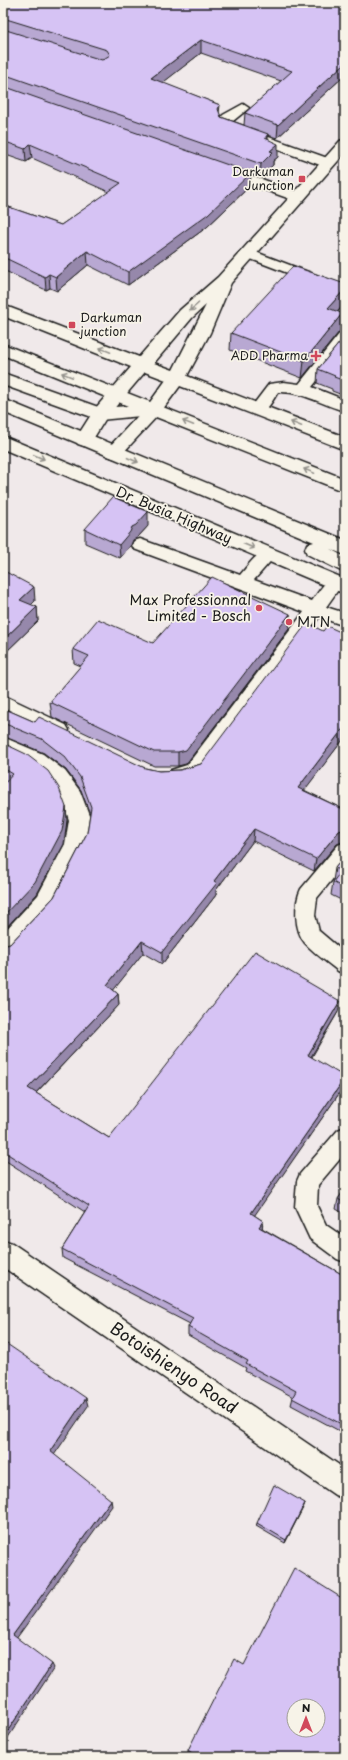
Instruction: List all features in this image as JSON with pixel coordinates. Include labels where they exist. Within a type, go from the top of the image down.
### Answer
[{"type":"main road","points":[[84,440],[100,414],[141,365],[186,314],[224,281],[345,144]]},
{"type":"main road","points":[[209,165],[298,197]]},
{"type":"main road","points":[[114,452],[153,410],[177,377],[209,319],[224,281]]},
{"type":"main road","points":[[3,310],[345,444]]},
{"type":"main road","points":[[3,349],[345,486]]},
{"type":"main road","points":[[3,379],[100,414],[153,410]]},
{"type":"main road","points":[[3,405],[345,548]]},
{"type":"main road","name":"Dr. Busia Highway","points":[[3,442],[340,585]]},
{"type":"main road","points":[[211,493],[345,566]]},
{"type":"main road","points":[[3,745],[36,760],[58,777],[72,797],[80,820],[76,845],[46,902],[3,948]]},
{"type":"main road","name":"Botoishienyo Road","points":[[3,1252],[345,1485]]},
{"type":"lane","points":[[243,108],[228,118],[225,122],[226,126],[327,164]]},
{"type":"lane","points":[[248,253],[345,291]]},
{"type":"lane","points":[[304,388],[345,336]]},
{"type":"lane","points":[[258,409],[274,387],[287,386],[304,388],[345,406]]},
{"type":"lane","points":[[140,545],[345,620]]},
{"type":"lane","points":[[243,582],[268,555]]},
{"type":"lane","points":[[158,775],[178,775],[193,771],[315,608],[340,585]]},
{"type":"lane","points":[[3,702],[74,737]]},
{"type":"lane","points":[[345,850],[308,895],[305,915],[311,936],[345,965]]},
{"type":"lane","points":[[345,1137],[308,1181],[306,1207],[318,1232],[345,1251]]},
{"type":"building","points":[[12,3],[345,3],[345,63],[278,125],[245,113],[292,71],[201,40],[151,78],[220,105],[218,109],[221,117],[268,134],[265,138],[278,144],[270,151],[273,152],[261,164],[3,74],[3,29],[102,60],[110,55],[107,50],[3,18],[3,10]]},
{"type":"building","points":[[3,86],[251,173],[208,214],[128,272],[87,251],[56,277],[49,274],[45,277],[3,257],[3,205],[61,225],[121,183],[30,144],[25,149],[3,141]]},
{"type":"building","points":[[293,266],[345,284],[345,289],[328,308],[344,314],[341,315],[304,361],[231,333]]},
{"type":"building","points":[[345,336],[345,381],[318,369]]},
{"type":"building","points":[[113,497],[148,512],[136,525],[132,527],[130,532],[119,545],[85,529]]},
{"type":"building","points":[[6,572],[34,587],[20,600],[37,607],[4,639],[3,575]]},
{"type":"building","points":[[212,577],[290,614],[186,750],[178,752],[154,752],[50,702],[89,656],[73,649],[98,619],[153,643]]},
{"type":"building","points":[[307,623],[323,631],[327,626],[345,634],[345,726],[298,788],[345,810],[345,829],[339,831],[316,859],[254,829],[214,881],[217,883],[162,952],[142,941],[107,985],[118,994],[28,1088],[109,1138],[255,951],[340,1001],[308,1055],[345,1078],[251,1213],[263,1221],[259,1227],[345,1276],[345,1426],[292,1398],[296,1391],[246,1364],[248,1361],[188,1327],[193,1318],[62,1249],[89,1206],[3,1151],[3,946],[10,944],[54,897],[87,833],[91,807],[80,777],[65,757],[42,739],[3,723],[3,708],[35,722],[39,717],[145,768],[159,771],[180,770],[201,764]]},
{"type":"building","points":[[3,743],[26,754],[48,771],[59,788],[66,807],[62,831],[35,882],[3,916],[3,785],[13,774],[3,768]]},
{"type":"building","points":[[345,856],[345,889],[333,882],[341,871],[335,868]]},
{"type":"building","points":[[345,1189],[345,1203],[338,1199]]},
{"type":"building","points":[[4,1342],[86,1398],[50,1451],[111,1500],[13,1635],[52,1664],[3,1738],[3,1344]]},
{"type":"building","points":[[274,1485],[305,1503],[286,1540],[257,1523]]},
{"type":"building","points":[[294,1568],[345,1600],[345,1757],[190,1757],[192,1753],[188,1750],[234,1659],[244,1665]]},
{"type":"place","name":"Darkuman Junction","points":[[302,179]]},
{"type":"place","name":"Darkuman junction","points":[[72,325]]},
{"type":"place","name":"ADD Pharma","points":[[316,356]]},
{"type":"place","name":"Max Professionnal Limited - Bosch","points":[[259,608]]},
{"type":"place","name":"MTN","points":[[289,622]]}]
